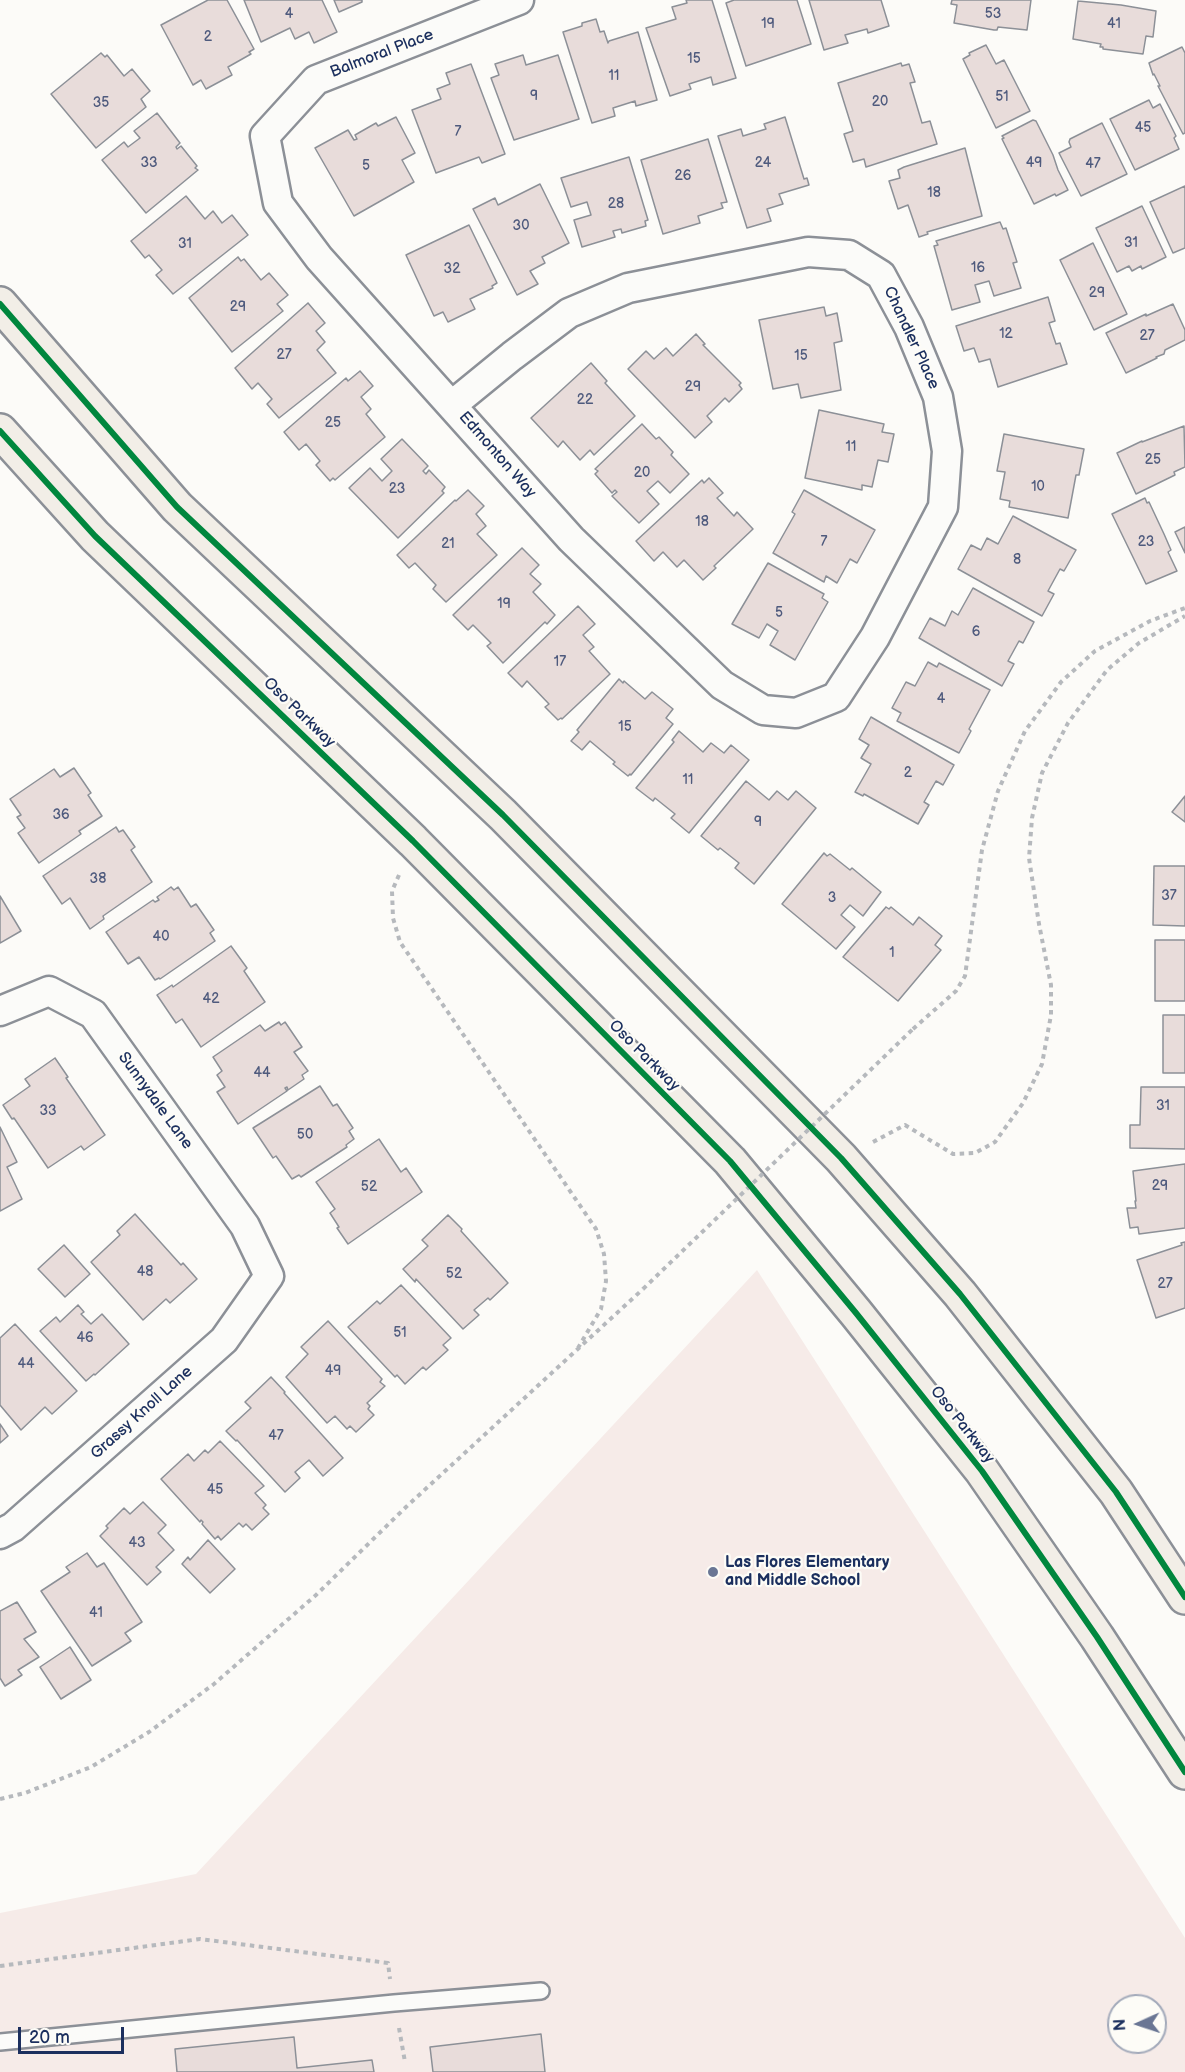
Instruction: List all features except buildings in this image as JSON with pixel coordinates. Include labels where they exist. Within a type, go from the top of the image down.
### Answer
[{"type":"main road","points":[[0,304],[177,507],[503,815],[842,1158],[960,1294],[1102,1474],[1185,1597]]},
{"type":"main road","name":"Oso Parkway","points":[[0,431],[95,536],[414,841],[730,1161],[856,1313],[982,1471],[1097,1637],[1185,1772]]},
{"type":"street","name":"Balmoral Place","points":[[265,136],[315,80],[519,0]]},
{"type":"street","name":"Edmonton Way","points":[[265,136],[278,203],[319,258],[571,539],[722,685],[763,710],[796,713]]},
{"type":"street","name":"Chandler Place","points":[[452,405],[569,313],[628,288],[808,252],[849,255],[881,275],[909,327],[938,397],[947,451],[943,507],[875,637],[836,697],[796,713]]},
{"type":"street","name":"Sunnydale Lane","points":[[0,1011],[49,991],[93,1014],[245,1226],[268,1276]]},
{"type":"street","name":"Grassy Knoll Lane","points":[[0,1534],[13,1527],[224,1340],[268,1276]]},
{"type":"lane","points":[[0,2042],[394,2003],[541,1991]]},
{"type":"path","points":[[0,1799],[25,1793],[91,1767],[149,1732],[213,1684],[316,1595],[406,1507],[577,1352],[913,1029],[956,991],[965,976],[982,850],[998,791],[1025,731],[1061,682],[1095,651],[1150,621],[1185,608]]},
{"type":"path","points":[[842,1158],[905,1125],[953,1154],[975,1154],[995,1142],[1023,1103],[1042,1064],[1052,1015],[1051,985],[1029,858],[1032,818],[1042,773],[1068,723],[1107,670],[1139,643],[1185,616]]},
{"type":"path","points":[[414,841],[392,891],[393,918],[400,942],[596,1229],[604,1254],[606,1281],[601,1309],[577,1352]]},
{"type":"path","points":[[0,1966],[200,1939],[387,1963],[405,2062]]},
{"type":"shaded area","name":"Las Flores Elementary and Middle School","points":[[757,1270],[1185,1938],[1185,2072],[0,2072],[0,1913],[196,1874]]},
{"type":"cycle path","points":[[0,304],[177,507],[503,815],[841,1158],[960,1294],[1116,1492],[1185,1597]]},
{"type":"cycle path","points":[[0,431],[95,536],[413,841],[730,1161],[856,1313],[982,1471],[1097,1637],[1185,1772]]},
{"type":"place","name":"Las Flores Elementary and Middle School","points":[[713,1572]]}]
